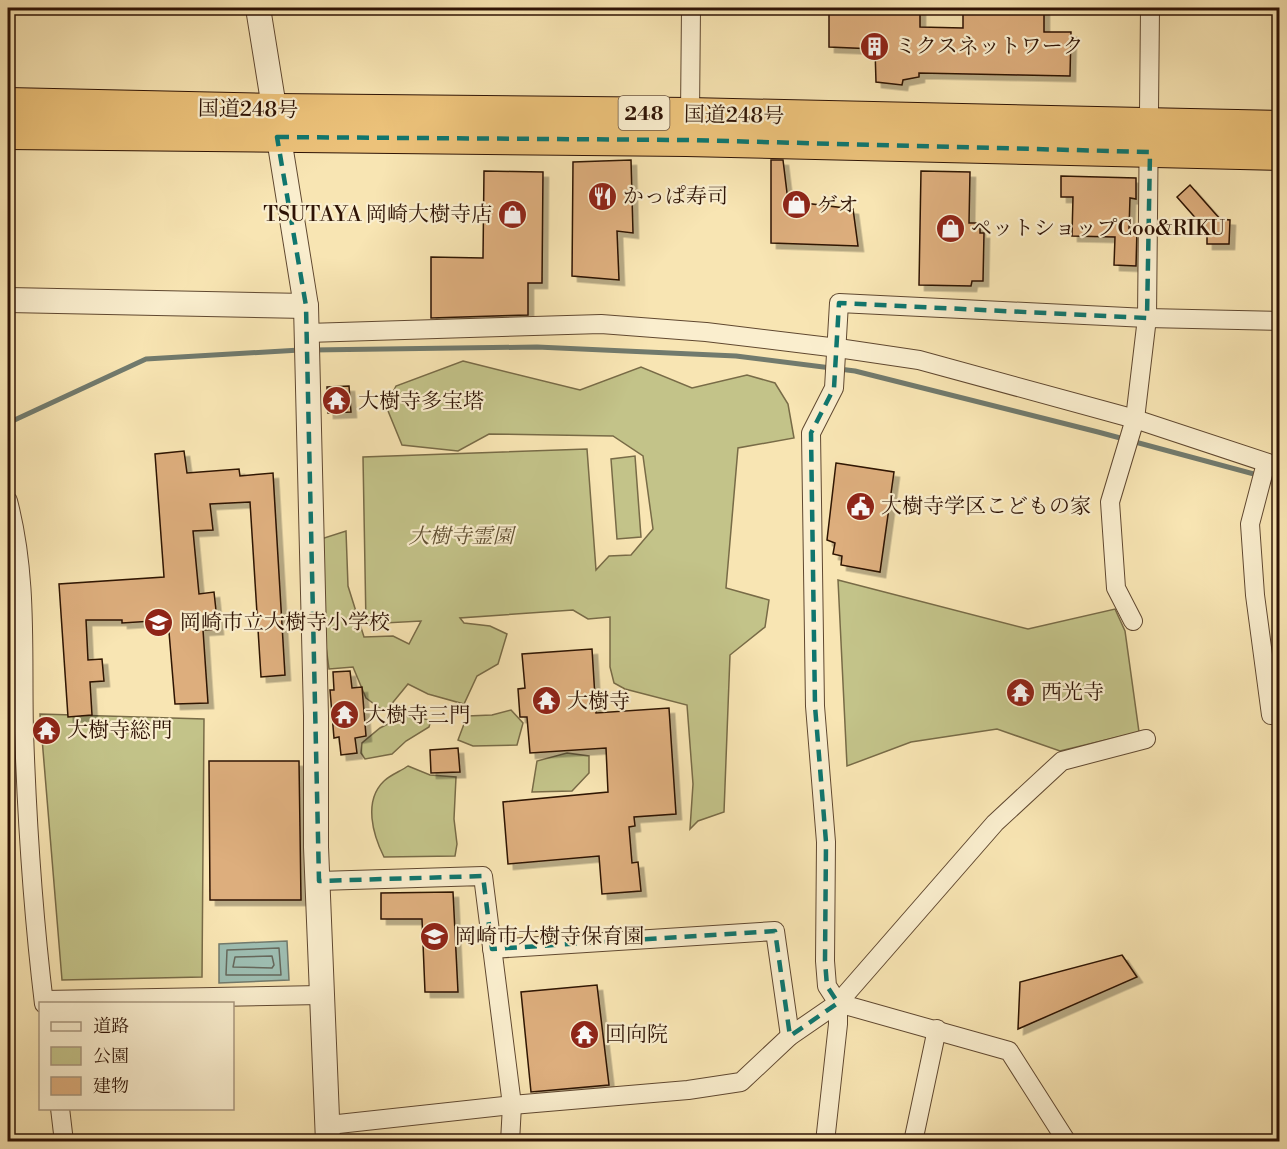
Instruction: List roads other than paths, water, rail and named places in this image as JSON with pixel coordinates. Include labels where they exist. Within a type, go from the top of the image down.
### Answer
[{"type":"highway","name":"国道248号","points":[[8,104],[276,124],[686,140],[1150,139],[1280,127]]},
{"type":"highway","name":"国道248号","points":[[8,133],[690,114],[1150,139],[1280,154]]},
{"type":"street","points":[[258,8],[306,306],[316,716],[316,847],[328,1133],[512,1105],[688,1090],[741,1082],[790,1036],[838,1003],[995,823],[1062,761],[1146,739]]},
{"type":"street","points":[[690,114],[691,8]]},
{"type":"street","points":[[1133,621],[1116,588],[1110,502],[1135,419],[1147,318],[1150,8]]},
{"type":"street","points":[[8,300],[306,306]]},
{"type":"street","points":[[825,1142],[838,1024],[838,1003],[827,986],[825,961],[826,842],[815,706],[811,433],[834,388],[839,303],[1147,318],[1280,321]]},
{"type":"street","points":[[307,333],[601,324],[705,332],[838,348],[919,360],[1135,419],[1273,465],[1259,489],[1250,524],[1254,596],[1271,715]]},
{"type":"street","points":[[8,501],[16,532],[25,610],[16,730],[44,1002],[321,995]]},
{"type":"street","points":[[319,881],[483,876],[512,1105],[510,1142]]},
{"type":"street","points":[[492,949],[775,931],[790,1036]]},
{"type":"street","points":[[838,1003],[1009,1051],[1067,1142]]},
{"type":"street","points":[[913,1142],[937,1029]]},
{"type":"street","points":[[60,1110],[64,1142]]},
{"type":"water","points":[[287,941],[289,980],[219,983],[219,944]]},
{"type":"waterway","points":[[312,350],[537,347],[736,356],[855,371],[1098,432],[1280,481]]},
{"type":"waterway","points":[[8,423],[146,359],[300,350]]},
{"type":"place","name":"ミクスネットワーク","points":[[874,46]]},
{"type":"place","name":"かっぱ寿司","points":[[602,196]]},
{"type":"place","name":"ゲオ","points":[[796,205]]},
{"type":"place","name":"TSUTAYA 岡崎大樹寺店","points":[[513,214]]},
{"type":"place","name":"ペットショップCoo&RIKU","points":[[950,228]]},
{"type":"place","name":"大樹寺多宝塔","points":[[337,401]]},
{"type":"place","name":"大樹寺学区こどもの家","points":[[860,506]]},
{"type":"place","name":"岡崎市立大樹寺小学校","points":[[159,622]]},
{"type":"place","name":"西光寺","points":[[1020,692]]},
{"type":"place","name":"大樹寺","points":[[546,701]]},
{"type":"place","name":"大樹寺三門","points":[[344,715]]},
{"type":"place","name":"大樹寺総門","points":[[46,730]]},
{"type":"place","name":"岡崎市大樹寺保育園","points":[[434,936]]},
{"type":"place","name":"回向院","points":[[584,1034]]},
{"type":"park label","name":"大樹寺霊園","points":[[461,536]]}]
